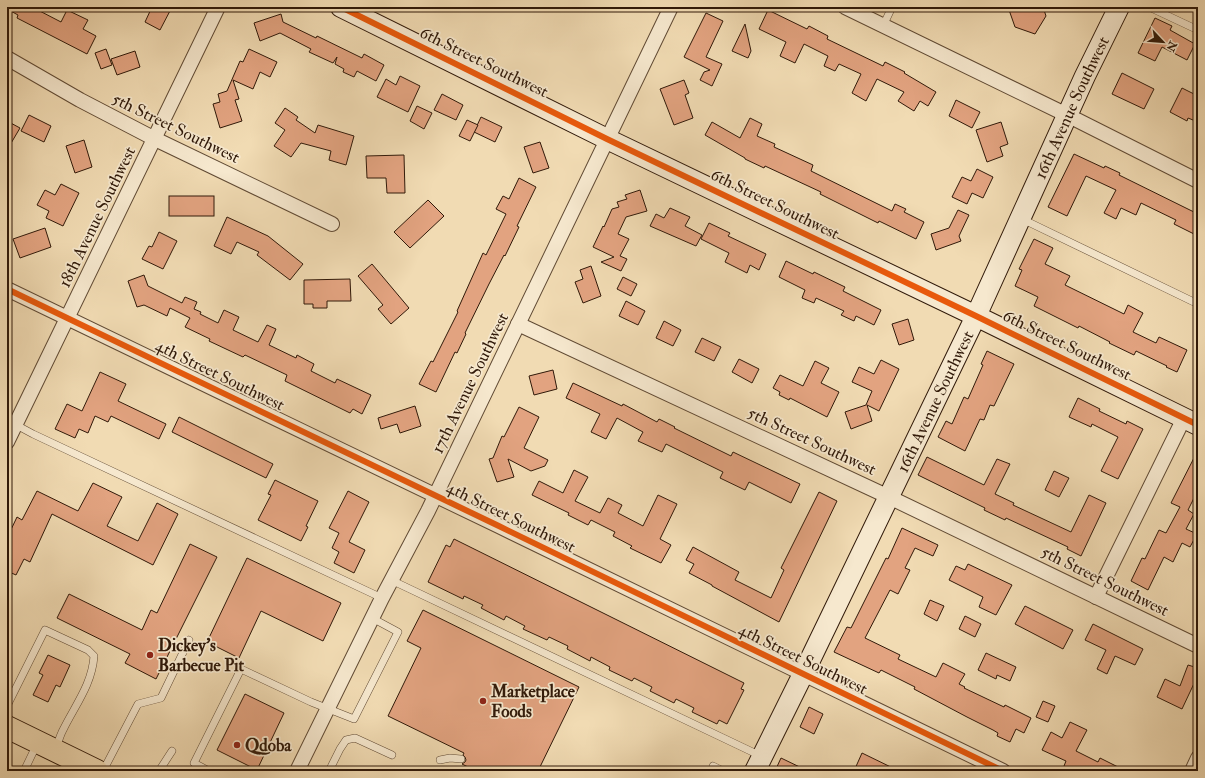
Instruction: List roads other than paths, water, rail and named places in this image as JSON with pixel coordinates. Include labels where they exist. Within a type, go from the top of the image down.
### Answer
[{"type":"main road","points":[[7,727],[84,766]]},
{"type":"street","name":"18th Avenue Southwest","points":[[7,442],[11,422],[67,318],[218,7]]},
{"type":"street","name":"6th Street Southwest","points":[[341,7],[607,139],[976,316],[1191,422]]},
{"type":"street","name":"17th Avenue Southwest","points":[[297,771],[391,580],[436,495],[671,7]]},
{"type":"street","points":[[845,7],[1067,115],[1198,181]]},
{"type":"street","name":"16th Avenue Southwest","points":[[758,764],[976,316],[1067,115],[1118,7]]},
{"type":"street","name":"5th Street Southwest","points":[[7,58],[80,100],[155,139],[332,224]]},
{"type":"street","name":"4th Street Southwest","points":[[7,289],[436,495],[1003,771]]},
{"type":"street","name":"5th Street Southwest","points":[[518,324],[889,497],[1198,646]]},
{"type":"street","points":[[1096,597],[1191,422]]},
{"type":"street","points":[[1192,771],[1198,758]]},
{"type":"lane","points":[[883,26],[892,7]]},
{"type":"lane","points":[[1148,7],[1198,30]]},
{"type":"lane","points":[[1021,218],[1198,304]]},
{"type":"lane","points":[[11,422],[382,598]]},
{"type":"lane","points":[[391,580],[723,737],[758,764]]},
{"type":"lane","points":[[209,771],[194,764],[241,669],[311,702],[354,719],[398,632],[372,618]]},
{"type":"lane","points":[[7,706],[45,630],[88,650],[94,656],[94,665],[88,683],[63,730],[46,746],[24,771]]},
{"type":"lane","points":[[103,771],[138,704],[161,698],[189,640]]},
{"type":"lane","points":[[329,771],[346,740],[356,738],[392,755]]},
{"type":"lane","points":[[159,771],[172,751]]},
{"type":"lane","points":[[440,760],[450,758],[461,760]]},
{"type":"lane","points":[[713,766],[723,771]]},
{"type":"place","name":"Dickey's Barbecue Pit","points":[[150,655]]},
{"type":"place","name":"Marketplace Foods","points":[[483,701]]},
{"type":"place","name":"Qdoba","points":[[237,745]]}]
